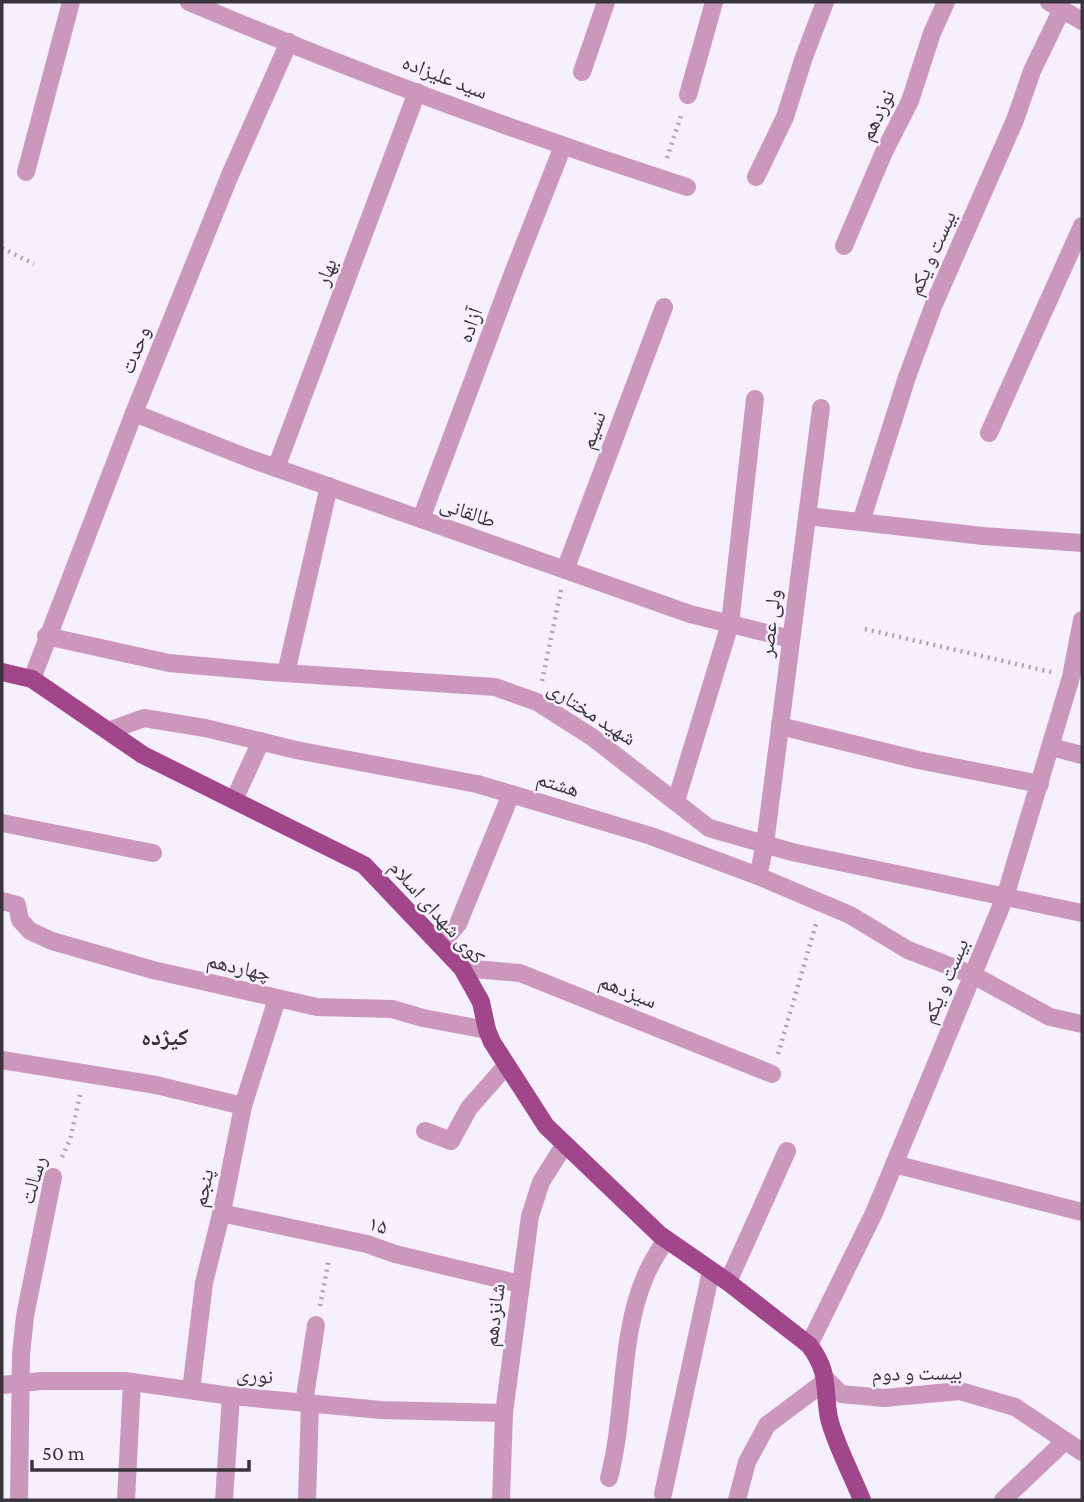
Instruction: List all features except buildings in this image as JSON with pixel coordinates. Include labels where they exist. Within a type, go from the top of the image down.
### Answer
[{"type":"main road","name":"کوی شهدای اسلام","points":[[2,672],[32,679],[143,755],[364,865],[462,968],[481,1002],[487,1030],[506,1066],[546,1126],[666,1239],[728,1282],[816,1353],[827,1380],[829,1419],[862,1500]]},
{"type":"street","points":[[26,172],[71,2]]},
{"type":"street","name":"سید علیزاده","points":[[189,2],[417,92],[563,146],[687,187]]},
{"type":"street","points":[[582,72],[606,2]]},
{"type":"street","points":[[688,95],[714,2]]},
{"type":"street","points":[[756,177],[785,117],[825,2]]},
{"type":"street","name":"نوزدهم","points":[[844,246],[884,152],[910,101],[932,33],[946,2]]},
{"type":"street","points":[[1056,5],[1082,21]]},
{"type":"street","name":"بیست و یکم","points":[[862,522],[907,377],[934,304],[1015,120],[1056,5]]},
{"type":"street","name":"وحدت","points":[[32,679],[46,636],[230,175],[289,42]]},
{"type":"street","name":"بهار","points":[[276,468],[417,92]]},
{"type":"street","name":"آزاده","points":[[421,519],[563,146]]},
{"type":"street","points":[[989,433],[1082,226]]},
{"type":"street","name":"نسیم","points":[[565,570],[664,307]]},
{"type":"street","points":[[676,801],[730,624],[755,399]]},
{"type":"street","name":"ولی عصر","points":[[758,876],[765,844],[821,408]]},
{"type":"street","name":"طالقانی","points":[[134,413],[276,468],[690,614],[791,639]]},
{"type":"street","points":[[286,673],[329,486]]},
{"type":"street","points":[[807,516],[983,536],[1082,543]]},
{"type":"street","name":"بیست و یکم","points":[[809,1345],[853,1258],[1005,897],[1072,677],[1082,620]]},
{"type":"street","name":"شهید مختاری","points":[[46,636],[169,663],[495,687],[537,702],[592,737],[709,828],[765,844],[1082,913]]},
{"type":"street","name":"هشتم","points":[[108,731],[144,718],[205,728],[477,784],[650,836],[758,876],[850,915],[908,950],[973,975],[1050,1017],[1082,1024]]},
{"type":"street","points":[[780,726],[918,760],[1040,784]]},
{"type":"street","points":[[234,800],[261,741]]},
{"type":"street","points":[[1051,747],[1082,755]]},
{"type":"street","points":[[440,945],[458,924],[510,794]]},
{"type":"street","points":[[2,823],[153,853]]},
{"type":"street","name":"چهاردهم","points":[[2,901],[17,905],[20,920],[30,931],[52,941],[153,970],[317,1007],[392,1009],[487,1030]]},
{"type":"street","name":"سیزدهم","points":[[462,968],[520,973],[772,1074]]},
{"type":"street","name":"پنجم","points":[[191,1390],[204,1283],[243,1106],[277,999]]},
{"type":"street","points":[[2,1060],[156,1086],[243,1106]]},
{"type":"street","points":[[425,1131],[452,1141],[468,1108],[506,1066]]},
{"type":"street","name":"شانزدهم","points":[[501,1500],[505,1413],[530,1216],[541,1182],[565,1144]]},
{"type":"street","points":[[728,1282],[787,1151]]},
{"type":"street","points":[[894,1164],[1082,1212]]},
{"type":"street","name":"رسالت","points":[[19,1500],[20,1354],[53,1177]]},
{"type":"street","name":"۱۵","points":[[221,1213],[367,1244],[418,1260],[521,1284]]},
{"type":"street","points":[[609,1478],[615,1453],[624,1373],[638,1301],[645,1277],[666,1239]]},
{"type":"street","points":[[663,1494],[711,1271]]},
{"type":"street","points":[[307,1500],[307,1403],[316,1325]]},
{"type":"street","points":[[737,1500],[747,1462],[768,1425],[827,1380]]},
{"type":"street","name":"بیست و دوم","points":[[827,1380],[842,1394],[884,1398],[960,1391],[1015,1407],[1082,1452]]},
{"type":"street","name":"نوری","points":[[2,1385],[43,1381],[132,1382],[231,1396],[382,1410],[505,1413]]},
{"type":"street","points":[[126,1500],[132,1382]]},
{"type":"street","points":[[224,1500],[231,1396]]},
{"type":"street","points":[[1003,1500],[1065,1441]]},
{"type":"path","points":[[660,178],[688,95]]},
{"type":"path","points":[[2,248],[34,264]]},
{"type":"path","points":[[537,702],[565,570]]},
{"type":"path","points":[[864,629],[1072,677]]},
{"type":"path","points":[[772,1074],[822,903]]},
{"type":"path","name":"رسالت","points":[[53,1177],[70,1140],[83,1074]]},
{"type":"path","points":[[316,1325],[334,1238]]},
{"type":"district","name":"کیژده","points":[[165,1037]]}]
